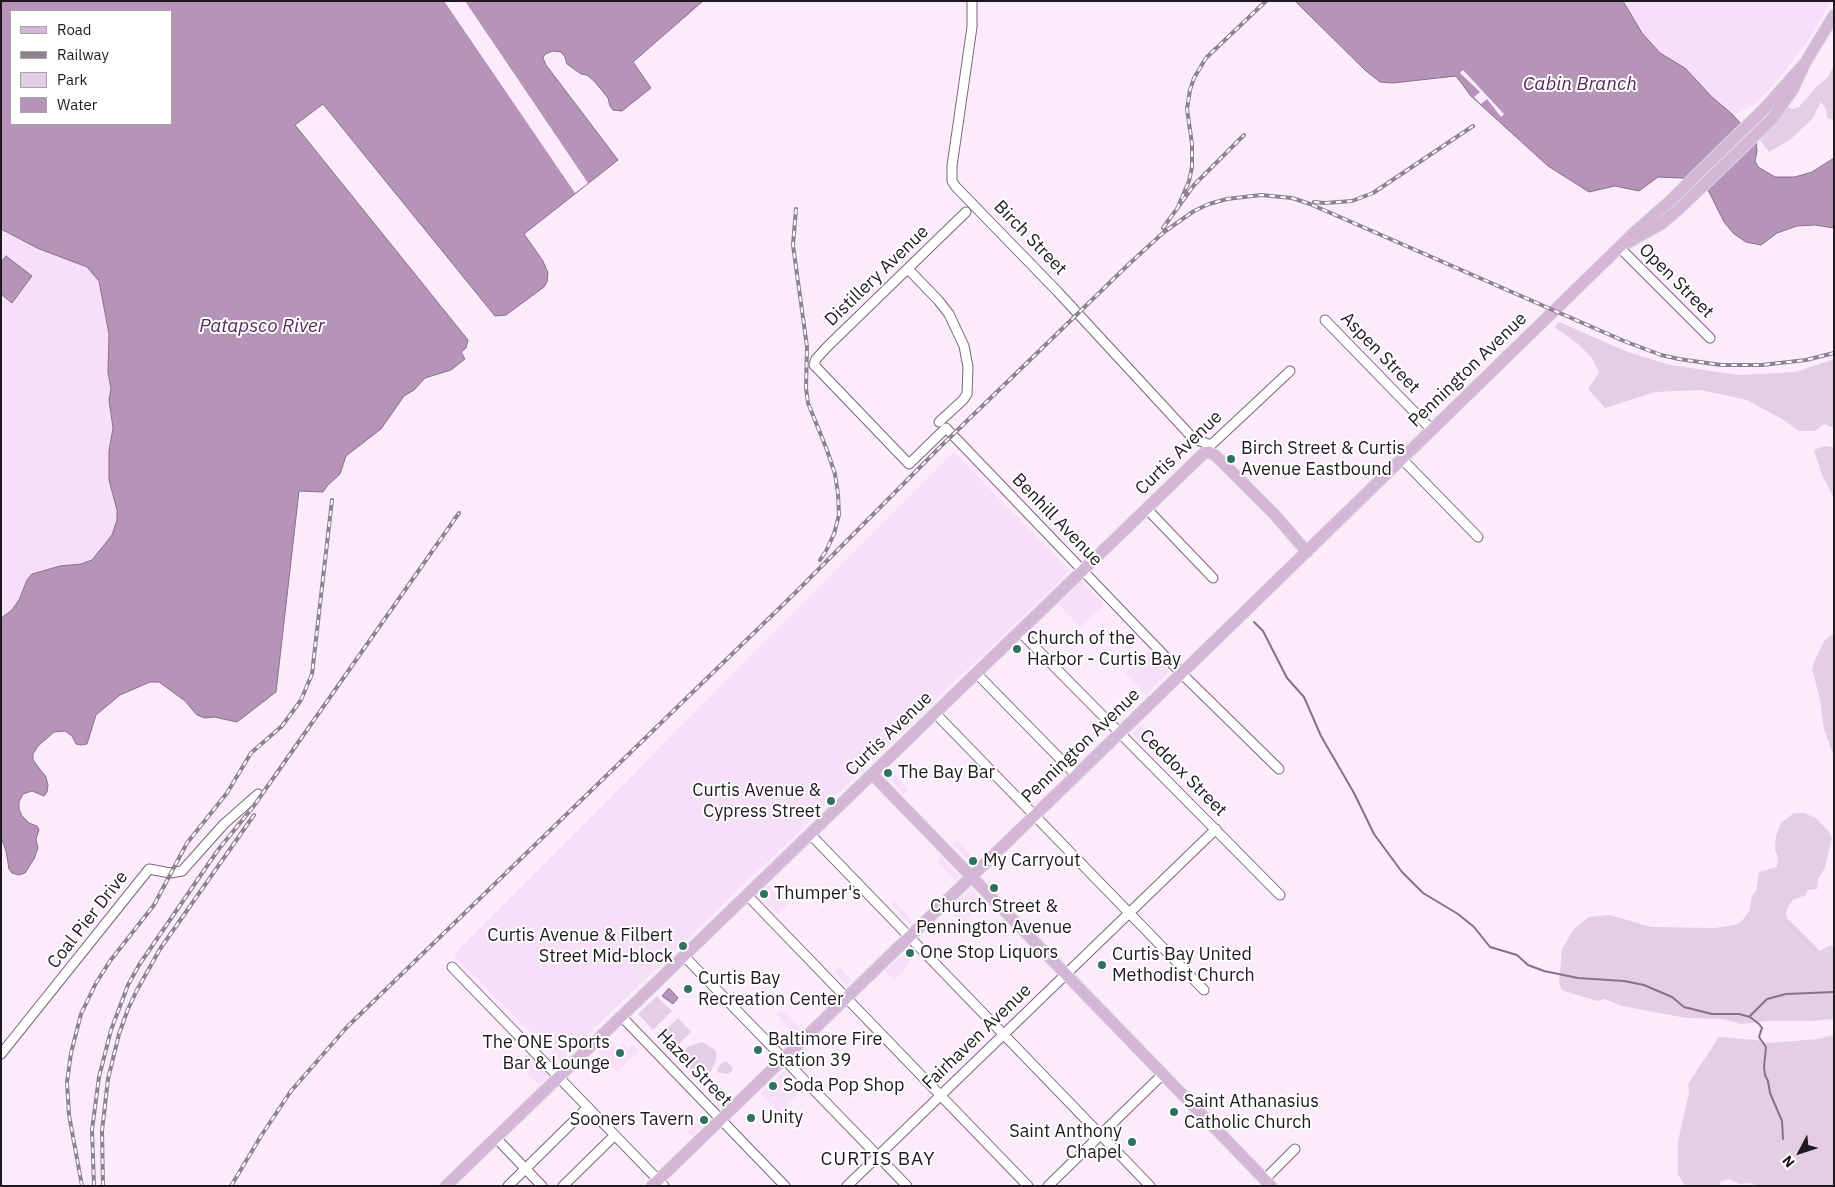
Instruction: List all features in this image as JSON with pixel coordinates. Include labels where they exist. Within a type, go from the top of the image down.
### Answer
[{"type":"main road","name":"Pennington Avenue","points":[[1619,247],[1661,224],[1695,195],[1759,133],[1783,105],[1834,15]]},
{"type":"main road","name":"Pennington Avenue","points":[[658,1184],[721,1119],[846,997],[1307,552],[1619,247],[1686,186],[1764,110],[1805,64]]},
{"type":"main road","name":"Curtis Avenue","points":[[446,1186],[1210,448]]},
{"type":"main road","name":"Birch Street","points":[[1210,448],[1307,552]]},
{"type":"main road","points":[[1230,625],[1298,552],[1299,547],[1291,534]]},
{"type":"main road","points":[[872,774],[1268,1182]]},
{"type":"street","name":"Birch Street","points":[[972,1],[972,27],[952,166],[952,180],[956,187],[1057,291],[1190,434],[1210,448]]},
{"type":"street","name":"Distillery Avenue","points":[[814,364],[828,346],[966,212]]},
{"type":"street","name":"Open Street","points":[[1619,247],[1710,338]]},
{"type":"street","points":[[908,269],[949,314],[964,346],[968,367],[967,394],[939,422]]},
{"type":"street","name":"Aspen Street","points":[[1325,320],[1432,430]]},
{"type":"street","name":"Benhill Avenue","points":[[814,364],[909,464],[946,428],[1182,673],[1279,769]]},
{"type":"street","name":"Curtis Avenue","points":[[1210,448],[1290,372]]},
{"type":"street","points":[[1402,458],[1478,538]]},
{"type":"street","points":[[1147,509],[1213,578]]},
{"type":"street","name":"Ceddox Street","points":[[1019,631],[1216,828],[1280,895]]},
{"type":"street","points":[[976,673],[1076,775]]},
{"type":"street","points":[[935,713],[1204,990]]},
{"type":"street","name":"Coal Pier Drive","points":[[1,1054],[149,869],[170,873],[182,871],[224,824],[258,794]]},
{"type":"street","name":"Fairhaven Avenue","points":[[847,1186],[1216,828]]},
{"type":"street","points":[[810,834],[1150,1186]]},
{"type":"street","points":[[747,895],[1028,1186]]},
{"type":"street","points":[[684,956],[908,1186]]},
{"type":"street","points":[[452,966],[615,1135],[658,1184]]},
{"type":"street","name":"Hazel Street","points":[[621,1016],[785,1186]]},
{"type":"street","points":[[1048,1186],[1163,1074]]},
{"type":"street","points":[[508,1186],[588,1107]]},
{"type":"street","points":[[563,1186],[615,1135]]},
{"type":"street","points":[[496,1138],[542,1186]]},
{"type":"street","points":[[1268,1182],[1295,1149]]},
{"type":"shaded area","points":[[1623,1],[1831,1],[1813,33],[1780,78],[1756,103],[1733,115],[1711,96],[1685,68],[1660,53],[1642,33]]},
{"type":"shaded area","points":[[1,229],[37,248],[87,267],[99,281],[109,334],[108,372],[111,389],[109,400],[113,428],[109,451],[109,480],[117,510],[117,520],[112,535],[92,561],[60,566],[27,580],[19,600],[11,611],[1,618]]},
{"type":"shaded area","points":[[954,452],[1070,571],[560,1061],[453,955]]},
{"type":"shaded area","points":[[1082,581],[1104,605],[1081,627],[1058,604]]},
{"type":"shaded area","points":[[1148,650],[1169,672],[1146,695],[1125,673]]},
{"type":"shaded area","points":[[1142,724],[1160,742],[1150,751],[1132,733]]},
{"type":"shaded area","points":[[889,769],[908,789],[904,794],[885,774]]},
{"type":"shaded area","points":[[957,840],[976,860],[972,864],[953,844]]},
{"type":"shaded area","points":[[940,856],[959,876],[955,880],[937,861]]},
{"type":"shaded area","points":[[768,885],[787,905],[778,914],[758,895]]},
{"type":"shaded area","points":[[971,889],[984,902],[962,923],[950,910]]},
{"type":"shaded area","points":[[894,901],[913,921],[909,924],[891,904]]},
{"type":"shaded area","points":[[909,949],[914,954],[909,964],[894,980],[885,971]]},
{"type":"shaded area","points":[[839,967],[852,981],[847,985],[834,972]]},
{"type":"shaded area","points":[[782,1009],[801,1029],[795,1035],[776,1014]]},
{"type":"shaded area","points":[[609,1040],[617,1049],[623,1043],[628,1049],[633,1044],[639,1051],[617,1072],[597,1051]]},
{"type":"shaded area","points":[[527,1055],[548,1076],[539,1085],[518,1063]]},
{"type":"shaded area","points":[[784,1071],[802,1089],[779,1113],[761,1093]]},
{"type":"shaded area","points":[[705,1115],[709,1120],[691,1136],[687,1132]]},
{"type":"green space","points":[[1834,65],[1834,120],[1827,118],[1826,109],[1821,102],[1812,119],[1791,139],[1769,152],[1760,140],[1788,107],[1792,109],[1799,107],[1816,87],[1828,77]]},
{"type":"green space","points":[[1559,322],[1628,352],[1670,365],[1739,375],[1795,372],[1834,359],[1834,428],[1824,424],[1815,431],[1799,431],[1782,419],[1747,400],[1701,390],[1655,392],[1605,408],[1588,389],[1599,373],[1592,358],[1578,344],[1555,327]]},
{"type":"green space","points":[[1824,446],[1834,447],[1834,498],[1822,475],[1814,450]]},
{"type":"green space","points":[[1834,633],[1834,757],[1824,729],[1820,699],[1812,669],[1825,640]]},
{"type":"green space","points":[[1794,813],[1804,813],[1816,818],[1832,838],[1825,867],[1818,879],[1817,889],[1808,890],[1806,895],[1793,900],[1786,912],[1787,918],[1820,951],[1831,945],[1834,947],[1834,1019],[1768,1021],[1742,1024],[1722,1019],[1687,1018],[1622,1006],[1605,999],[1597,1001],[1562,990],[1559,982],[1562,949],[1574,929],[1589,917],[1610,915],[1651,927],[1715,928],[1735,925],[1742,921],[1750,910],[1759,872],[1777,867],[1776,836],[1781,823]]},
{"type":"green space","points":[[657,996],[672,1011],[653,1030],[638,1014]]},
{"type":"green space","points":[[678,1018],[691,1032],[672,1051],[659,1037]]},
{"type":"green space","points":[[1834,1035],[1834,1186],[1759,1186],[1749,1183],[1740,1184],[1729,1179],[1721,1181],[1719,1186],[1685,1186],[1678,1174],[1678,1141],[1689,1093],[1688,1084],[1719,1037],[1757,1040],[1768,1043],[1818,1039]]},
{"type":"green space","points":[[702,1042],[713,1048],[716,1052],[716,1060],[711,1071],[704,1078],[699,1079],[677,1057],[689,1046]]},
{"type":"green space","points":[[726,1061],[733,1070],[728,1074],[717,1072],[720,1065]]},
{"type":"green space","points":[[716,1082],[724,1091],[722,1097],[717,1098],[709,1090]]},
{"type":"water","name":"Patapsco River","points":[[1,1],[703,1],[633,62],[651,88],[622,111],[613,110],[608,98],[595,82],[587,75],[581,74],[567,64],[561,52],[553,51],[545,54],[543,58],[546,65],[618,160],[524,234],[543,261],[548,273],[547,282],[544,287],[506,315],[495,316],[323,104],[295,125],[468,340],[466,348],[461,352],[465,359],[451,370],[425,378],[414,390],[404,396],[381,429],[346,456],[340,474],[323,492],[299,491],[276,692],[237,722],[214,717],[205,718],[197,715],[185,701],[159,682],[150,682],[120,695],[96,715],[87,744],[76,744],[72,736],[65,731],[54,732],[38,746],[33,754],[33,760],[46,777],[47,792],[44,796],[32,791],[23,794],[19,802],[22,816],[29,823],[37,826],[39,830],[36,839],[38,848],[34,859],[25,873],[19,875],[12,873],[9,869],[1,837],[1,618],[11,611],[19,600],[27,580],[32,574],[92,560],[112,535],[117,520],[117,510],[109,480],[109,451],[113,428],[109,400],[111,389],[108,372],[109,334],[99,281],[87,267],[37,248],[1,229]]},
{"type":"water","name":"Cabin Branch","points":[[1295,1],[1623,1],[1642,33],[1660,53],[1685,68],[1711,96],[1733,115],[1756,141],[1755,161],[1758,167],[1775,177],[1795,177],[1812,172],[1834,158],[1834,228],[1815,225],[1797,226],[1777,233],[1761,245],[1746,242],[1734,234],[1724,222],[1709,192],[1701,184],[1682,178],[1658,177],[1639,191],[1615,186],[1589,192],[1548,166],[1471,96],[1456,76],[1393,83],[1380,82],[1366,71]]},
{"type":"water","points":[[6,256],[32,276],[12,303],[1,294],[1,262]]},
{"type":"water","points":[[668,989],[678,998],[673,1004],[662,996]]},
{"type":"pier","points":[[444,1],[465,1],[588,183],[575,193]]},
{"type":"pier","points":[[1463,70],[1504,114],[1501,117],[1487,99],[1481,104],[1474,97],[1480,92],[1460,73]]},
{"type":"waterway","points":[[1254,622],[1263,631],[1287,678],[1304,697],[1321,736],[1354,793],[1374,834],[1402,872],[1423,893],[1458,914],[1474,927],[1490,947],[1517,955],[1528,965],[1544,971],[1578,978],[1624,981],[1644,985],[1672,997],[1684,1007],[1712,1014],[1739,1014],[1750,1017],[1762,1028],[1759,1037],[1766,1047],[1765,1075],[1770,1093],[1782,1121],[1783,1139]]},
{"type":"waterway","points":[[1749,1017],[1767,999],[1786,994],[1834,992]]},
{"type":"railway","points":[[1177,209],[1189,181],[1192,167],[1192,144],[1187,109],[1194,78],[1206,58],[1266,1]]},
{"type":"railway","points":[[1314,202],[1352,201],[1373,193],[1473,126]]},
{"type":"railway","points":[[1163,228],[1194,185],[1244,135]]},
{"type":"railway","points":[[231,1186],[291,1091],[347,1027],[794,594],[940,447],[1129,264],[1164,232],[1194,211],[1227,199],[1261,195],[1292,198],[1310,204],[1624,341],[1661,355],[1679,359],[1721,365],[1762,365],[1806,360],[1834,353]]},
{"type":"railway","points":[[796,209],[793,245],[807,347],[806,388],[808,403],[835,474],[838,494],[839,515],[834,534],[820,560]]},
{"type":"railway","points":[[82,1186],[69,1115],[67,1082],[71,1053],[81,1014],[96,983],[110,961],[154,905],[187,843],[227,793],[251,753],[282,726],[301,700],[312,674],[332,500]]},
{"type":"railway","points":[[94,1186],[92,1130],[99,1077],[111,1030],[128,985],[139,965],[218,850],[253,807],[459,513]]},
{"type":"railway","points":[[103,1186],[102,1131],[108,1079],[119,1034],[128,1009],[160,949],[254,815]]},
{"type":"place","name":"Birch Street & Curtis Avenue Eastbound","points":[[1231,459]]},
{"type":"place","name":"Church of the Harbor - Curtis Bay","points":[[1017,649]]},
{"type":"place","name":"The Bay Bar","points":[[888,773]]},
{"type":"place","name":"Curtis Avenue & Cypress Street","points":[[831,801]]},
{"type":"place","name":"My Carryout","points":[[973,861]]},
{"type":"place","name":"Church Street & Pennington Avenue","points":[[994,888]]},
{"type":"place","name":"Thumper's","points":[[764,894]]},
{"type":"place","name":"Curtis Avenue & Filbert Street Mid-block","points":[[683,946]]},
{"type":"place","name":"One Stop Liquors","points":[[910,953]]},
{"type":"place","name":"Curtis Bay United Methodist Church","points":[[1102,965]]},
{"type":"place","name":"Curtis Bay Recreation Center","points":[[688,989]]},
{"type":"place","name":"Baltimore Fire Station 39","points":[[758,1050]]},
{"type":"place","name":"The ONE Sports Bar & Lounge","points":[[620,1053]]},
{"type":"place","name":"Soda Pop Shop","points":[[773,1086]]},
{"type":"place","name":"Saint Athanasius Catholic Church","points":[[1174,1112]]},
{"type":"place","name":"Unity","points":[[751,1118]]},
{"type":"place","name":"Sooners Tavern","points":[[704,1120]]},
{"type":"place","name":"Saint Anthony Chapel","points":[[1132,1142]]},
{"type":"district","name":"CURTIS BAY","points":[[878,1160]]}]
